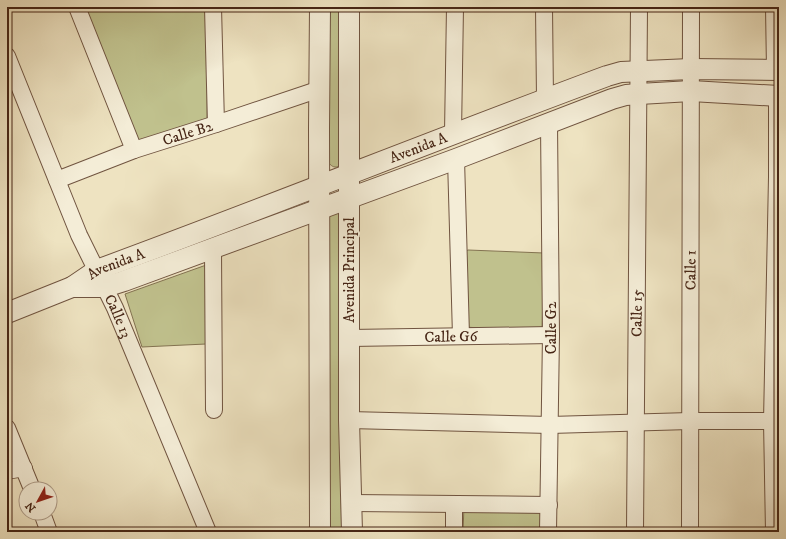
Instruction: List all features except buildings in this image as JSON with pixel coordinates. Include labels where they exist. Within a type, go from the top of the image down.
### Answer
[{"type":"street","points":[[77,7],[134,150]]},
{"type":"street","points":[[213,7],[216,124]]},
{"type":"street","name":"Avenida Principal","points":[[320,7],[320,532]]},
{"type":"street","name":"Avenida Principal","points":[[349,7],[349,420],[352,532]]},
{"type":"street","points":[[453,133],[455,7]]},
{"type":"street","points":[[544,7],[545,99]]},
{"type":"street","name":"Calle 15","points":[[635,532],[639,7]]},
{"type":"street","name":"Calle 1","points":[[690,532],[691,7]]},
{"type":"street","points":[[774,7],[777,70]]},
{"type":"street","name":"Calle 13","points":[[7,56],[79,235],[115,308],[208,532]]},
{"type":"street","name":"Avenida A","points":[[101,279],[348,174],[607,76],[621,72],[639,70],[691,68],[777,70]]},
{"type":"street","name":"Calle B2","points":[[57,180],[134,150],[320,89]]},
{"type":"street","name":"Avenida A","points":[[7,313],[72,287],[213,250],[626,95],[691,92],[778,96]]},
{"type":"street","points":[[774,532],[776,499],[772,421],[776,334],[778,96]]},
{"type":"street","name":"Calle G2","points":[[548,532],[551,335],[549,124]]},
{"type":"street","points":[[456,159],[461,336]]},
{"type":"street","points":[[213,250],[214,410]]},
{"type":"street","name":"Calle G6","points":[[350,338],[551,335]]},
{"type":"street","points":[[349,420],[550,425],[690,420],[772,421]]},
{"type":"street","points":[[7,428],[29,481]]},
{"type":"street","points":[[7,471],[24,468]]},
{"type":"street","points":[[352,503],[549,505]]},
{"type":"street","points":[[454,504],[454,532]]},
{"type":"street","points":[[45,521],[49,532]]},
{"type":"green space","points":[[83,7],[208,7],[207,122],[139,145]]},
{"type":"green space","points":[[327,7],[343,7],[340,166],[337,167],[332,166],[329,163],[326,99]]},
{"type":"green space","points":[[342,211],[343,532],[326,532],[327,214]]},
{"type":"green space","points":[[468,250],[544,253],[542,331],[463,327],[464,252]]},
{"type":"green space","points":[[209,264],[206,344],[142,347],[125,294]]},
{"type":"green space","points":[[464,506],[543,508],[543,532],[463,532]]}]
